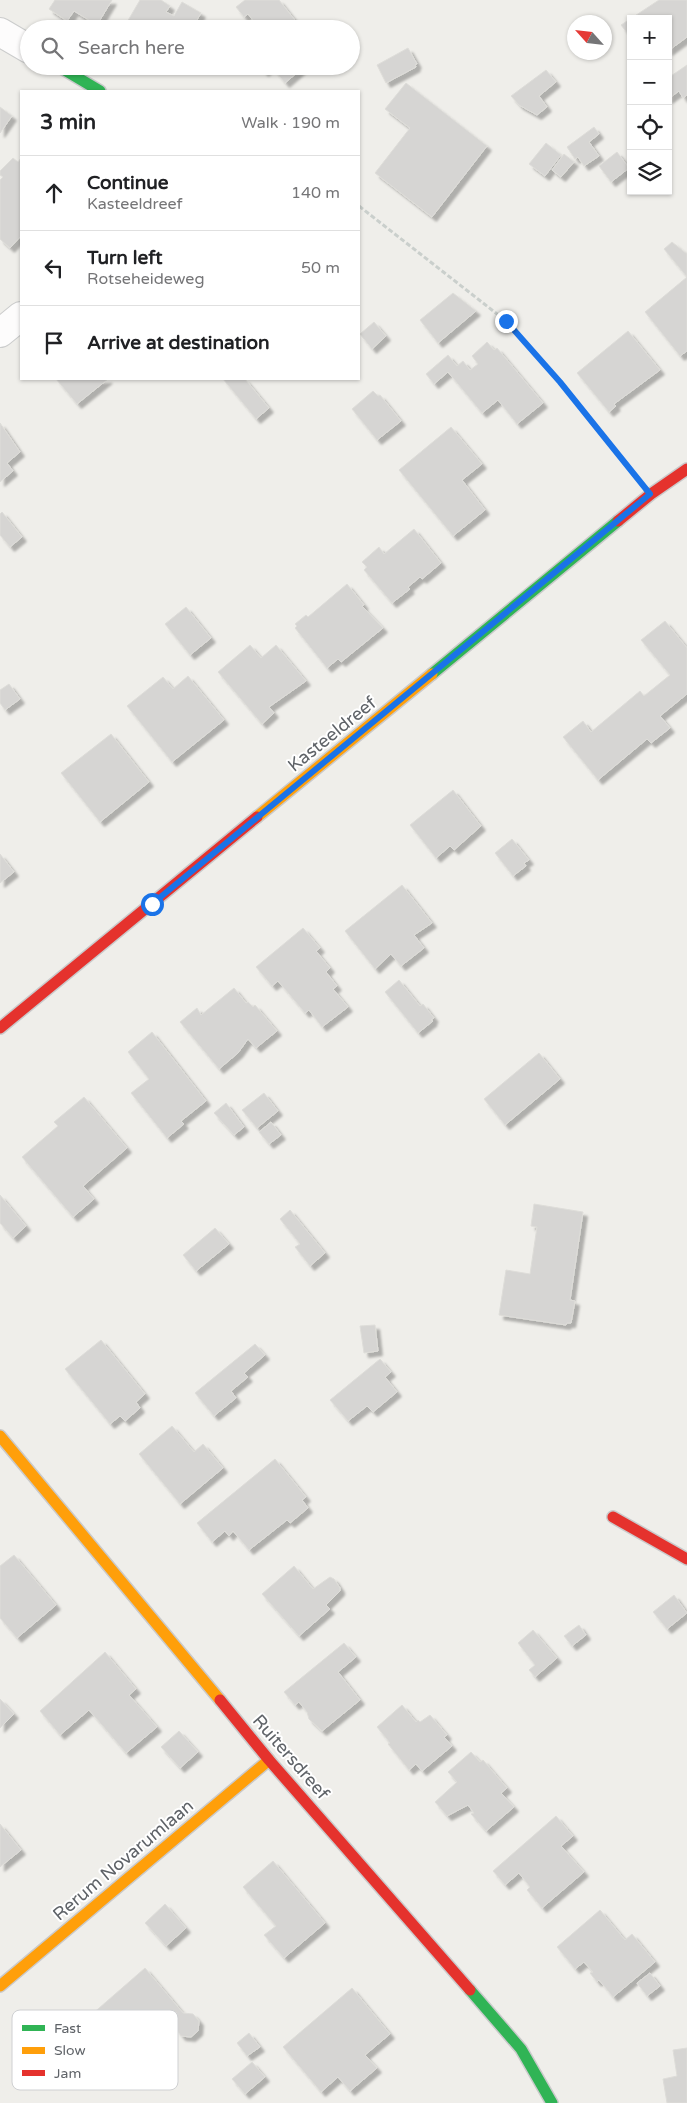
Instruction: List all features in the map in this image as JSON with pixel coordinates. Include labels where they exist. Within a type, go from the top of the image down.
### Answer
[{"type":"street","points":[[0,32],[20,44]]},
{"type":"street","points":[[73,75],[98,90]]},
{"type":"street","points":[[0,333],[20,317]]},
{"type":"street","name":"Kasteeldreef","points":[[0,1028],[650,494],[687,469]]},
{"type":"street","name":"Ruitersdreef","points":[[0,1436],[269,1760],[521,2049],[552,2103]]},
{"type":"street","points":[[613,1517],[687,1559]]},
{"type":"street","name":"Rerum Novarumlaan","points":[[0,1986],[269,1760]]},
{"type":"path","points":[[360,207],[506,321],[560,382],[650,494]]},
{"type":"building","points":[[55,0],[112,0],[100,20],[89,20],[74,11],[68,20],[66,20],[49,9]]},
{"type":"building","points":[[140,0],[161,0],[170,6],[166,12],[174,16],[182,2],[201,13],[197,20],[128,20]]},
{"type":"building","points":[[245,0],[279,0],[295,20],[253,20],[248,14],[244,17],[236,7]]},
{"type":"building","points":[[659,0],[687,0],[687,37],[672,48],[672,15],[636,15]]},
{"type":"building","points":[[627,21],[627,33],[621,25]]},
{"type":"building","points":[[408,48],[417,64],[415,65],[416,67],[386,83],[377,65]]},
{"type":"building","points":[[687,65],[687,95],[683,98],[679,91],[672,96],[672,75]]},
{"type":"building","points":[[546,70],[556,82],[539,96],[547,107],[537,115],[519,105],[511,96]]},
{"type":"building","points":[[278,75],[294,75],[285,83]]},
{"type":"building","points":[[406,83],[487,146],[432,217],[375,173],[410,128],[385,109]]},
{"type":"building","points":[[0,107],[12,116],[0,133]]},
{"type":"building","points":[[594,127],[599,134],[589,142],[599,156],[584,166],[578,157],[575,159],[567,147]]},
{"type":"building","points":[[546,143],[561,155],[545,176],[529,164]]},
{"type":"building","points":[[617,152],[627,165],[627,170],[611,182],[599,166]]},
{"type":"building","points":[[564,154],[574,162],[561,177],[552,170]]},
{"type":"building","points":[[13,158],[18,162],[20,159],[20,237],[10,248],[0,239],[0,180],[3,177],[0,175],[0,171]]},
{"type":"building","points":[[672,242],[687,254],[687,277],[664,249]]},
{"type":"building","points":[[687,277],[687,351],[680,356],[645,312]]},
{"type":"building","points":[[453,293],[476,311],[438,343],[420,320]]},
{"type":"building","points":[[374,322],[386,336],[372,349],[360,334]]},
{"type":"building","points":[[628,331],[660,370],[614,404],[616,406],[609,412],[577,373]]},
{"type":"building","points":[[487,342],[494,350],[497,348],[543,403],[517,424],[498,400],[482,413],[448,372],[434,384],[426,374],[448,355],[457,366],[463,361],[470,370],[478,364],[472,356]]},
{"type":"building","points":[[57,380],[107,380],[77,404]]},
{"type":"building","points":[[224,380],[246,380],[269,408],[256,419]]},
{"type":"building","points":[[373,391],[378,396],[380,395],[401,421],[377,440],[352,409]]},
{"type":"building","points":[[0,423],[20,452],[7,463],[13,471],[0,482]]},
{"type":"building","points":[[451,427],[482,464],[462,480],[485,510],[453,536],[399,470]]},
{"type":"building","points":[[2,512],[22,537],[10,547],[0,535],[0,514]]},
{"type":"building","points":[[414,529],[441,563],[422,579],[420,577],[408,587],[410,589],[392,603],[364,570],[367,567],[362,562],[379,547],[384,554]]},
{"type":"building","points":[[347,584],[364,605],[362,606],[383,628],[341,662],[338,659],[327,668],[295,628],[297,626],[295,624],[306,615],[308,617]]},
{"type":"building","points":[[186,607],[211,638],[190,655],[165,624]]},
{"type":"building","points":[[665,621],[687,648],[687,694],[660,716],[670,728],[651,743],[647,739],[598,780],[563,737],[583,721],[591,732],[640,691],[644,696],[670,675],[641,640]]},
{"type":"building","points":[[250,645],[261,658],[276,645],[306,681],[269,707],[274,713],[262,724],[218,672]]},
{"type":"building","points":[[188,676],[224,720],[172,762],[127,706],[163,677],[173,689]]},
{"type":"building","points":[[9,684],[20,699],[5,710],[0,703],[0,690]]},
{"type":"building","points":[[111,734],[149,782],[100,822],[61,773]]},
{"type":"building","points":[[453,790],[481,826],[454,850],[450,846],[436,858],[410,825]]},
{"type":"building","points":[[512,839],[529,860],[524,863],[526,866],[513,876],[495,853]]},
{"type":"building","points":[[0,854],[14,872],[0,883]]},
{"type":"building","points":[[402,885],[432,923],[414,935],[424,948],[401,966],[391,954],[375,969],[345,931]]},
{"type":"building","points":[[303,928],[320,948],[316,951],[330,968],[326,972],[337,986],[333,989],[348,1007],[322,1027],[309,1010],[305,1013],[278,981],[272,986],[256,967]]},
{"type":"building","points":[[399,980],[420,1006],[423,1004],[434,1018],[431,1020],[433,1021],[418,1033],[385,992]]},
{"type":"building","points":[[234,988],[246,1003],[248,1002],[253,1007],[255,1005],[277,1031],[256,1048],[248,1039],[238,1053],[219,1069],[180,1022],[197,1008],[201,1015]]},
{"type":"building","points":[[152,1032],[206,1101],[181,1121],[184,1124],[167,1138],[131,1093],[149,1079],[128,1052]]},
{"type":"building","points":[[539,1053],[560,1079],[505,1125],[484,1099]]},
{"type":"building","points":[[264,1093],[278,1111],[257,1128],[242,1110]]},
{"type":"building","points":[[84,1097],[127,1148],[83,1186],[94,1199],[73,1217],[22,1157],[58,1126],[54,1122]]},
{"type":"building","points":[[226,1103],[244,1127],[234,1135],[214,1113]]},
{"type":"building","points":[[271,1122],[281,1135],[269,1144],[259,1132]]},
{"type":"building","points":[[0,1195],[26,1226],[13,1238],[0,1223]]},
{"type":"building","points":[[534,1204],[583,1212],[570,1300],[575,1301],[571,1323],[566,1325],[499,1315],[506,1270],[530,1274],[537,1227],[531,1226]]},
{"type":"building","points":[[290,1210],[325,1253],[310,1266],[295,1247],[300,1244],[280,1219]]},
{"type":"building","points":[[215,1228],[229,1244],[196,1271],[183,1255]]},
{"type":"building","points":[[375,1325],[378,1351],[364,1353],[360,1326]]},
{"type":"building","points":[[101,1340],[145,1394],[136,1402],[140,1408],[125,1421],[120,1416],[110,1424],[65,1369]]},
{"type":"building","points":[[255,1344],[265,1355],[244,1373],[248,1377],[231,1391],[236,1398],[214,1416],[195,1393]]},
{"type":"building","points":[[380,1359],[391,1372],[385,1377],[397,1392],[373,1412],[367,1406],[348,1421],[330,1400]]},
{"type":"building","points":[[172,1426],[194,1452],[203,1444],[223,1468],[180,1504],[139,1454]]},
{"type":"building","points":[[275,1459],[306,1497],[302,1500],[308,1508],[290,1523],[287,1520],[249,1550],[233,1531],[229,1536],[225,1531],[212,1542],[197,1523]]},
{"type":"building","points":[[14,1555],[56,1605],[17,1638],[0,1618],[0,1566]]},
{"type":"building","points":[[294,1566],[313,1589],[330,1577],[334,1579],[340,1588],[340,1591],[326,1605],[330,1609],[299,1636],[262,1594]]},
{"type":"building","points":[[674,1595],[687,1613],[667,1629],[653,1612]]},
{"type":"building","points":[[579,1625],[586,1635],[572,1646],[564,1636]]},
{"type":"building","points":[[533,1630],[557,1658],[535,1677],[529,1670],[535,1665],[518,1643]]},
{"type":"building","points":[[344,1643],[356,1657],[338,1672],[360,1700],[322,1731],[309,1719],[307,1712],[299,1702],[295,1705],[284,1692]]},
{"type":"building","points":[[105,1652],[136,1689],[129,1695],[157,1727],[126,1753],[89,1710],[60,1735],[40,1711]]},
{"type":"building","points":[[0,1699],[14,1714],[0,1728]]},
{"type":"building","points":[[402,1705],[416,1722],[418,1720],[420,1722],[430,1715],[447,1735],[444,1737],[452,1746],[422,1771],[416,1764],[409,1770],[377,1727]]},
{"type":"building","points":[[179,1731],[198,1752],[180,1768],[161,1747]]},
{"type":"building","points":[[471,1752],[480,1762],[483,1760],[507,1788],[501,1793],[514,1807],[486,1831],[471,1814],[474,1813],[468,1805],[447,1816],[435,1802],[457,1782],[448,1772]]},
{"type":"building","points":[[556,1816],[573,1836],[561,1846],[584,1872],[542,1908],[527,1890],[530,1887],[519,1873],[505,1885],[493,1871]]},
{"type":"building","points":[[0,1824],[21,1850],[0,1867]]},
{"type":"building","points":[[273,1861],[325,1923],[284,1958],[264,1935],[276,1926],[243,1887]]},
{"type":"building","points":[[165,1904],[186,1928],[166,1946],[145,1923]]},
{"type":"building","points":[[600,1910],[625,1940],[632,1934],[655,1962],[613,1997],[599,1980],[597,1982],[590,1973],[593,1972],[584,1962],[575,1969],[557,1947]]},
{"type":"building","points":[[145,1968],[183,2013],[193,2014],[199,2021],[198,2031],[191,2037],[181,2036],[178,2032],[178,2010],[97,2010]]},
{"type":"building","points":[[650,1973],[660,1986],[647,1996],[637,1983]]},
{"type":"building","points":[[352,1988],[390,2034],[365,2055],[377,2068],[350,2091],[338,2077],[321,2092],[283,2047]]},
{"type":"building","points":[[249,2033],[260,2047],[247,2056],[237,2043]]},
{"type":"building","points":[[687,2048],[687,2103],[667,2103],[663,2079],[677,2076],[673,2050]]},
{"type":"building","points":[[252,2062],[265,2077],[245,2094],[232,2079]]},
{"type":"traffic: fast","points":[[73,75],[98,90]]},
{"type":"traffic: fast","points":[[432,674],[618,521]]},
{"type":"traffic: fast","points":[[470,1990],[521,2049],[552,2103]]},
{"type":"traffic: slow","points":[[257,817],[432,674]]},
{"type":"traffic: slow","points":[[0,1436],[220,1700]]},
{"type":"traffic: slow","points":[[0,1986],[269,1760]]},
{"type":"traffic: jam","points":[[618,521],[651,494],[687,469]]},
{"type":"traffic: jam","points":[[0,1028],[257,817]]},
{"type":"traffic: jam","points":[[613,1517],[687,1559]]},
{"type":"traffic: jam","points":[[220,1700],[269,1760],[470,1990]]},
{"type":"route","points":[[152,904],[650,494],[560,382],[506,321]]}]
